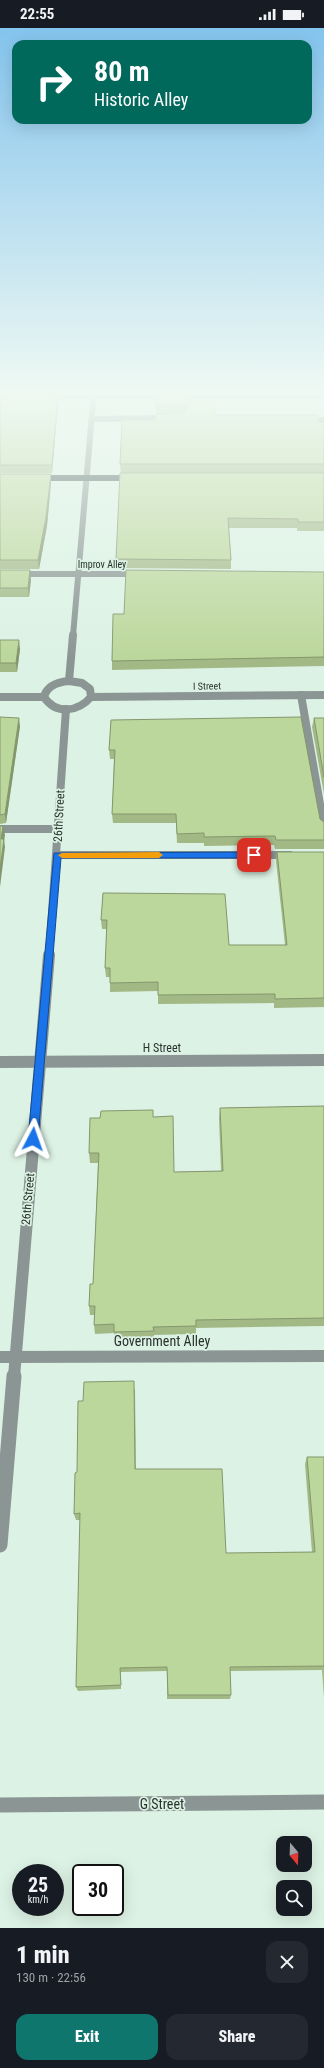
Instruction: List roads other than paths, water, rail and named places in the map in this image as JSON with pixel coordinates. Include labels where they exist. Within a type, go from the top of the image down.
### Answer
[{"type":"street","points":[[69,681],[85,480]]},
{"type":"street","name":"Improv Alley","points":[[0,574],[143,574]]},
{"type":"street","points":[[69,681],[86,686],[90,689],[91,697],[79,707],[66,709],[49,704],[44,697],[45,693],[51,686],[69,681]]},
{"type":"street","points":[[301,695],[324,827]]},
{"type":"street","name":"I Street","points":[[91,697],[324,695]]},
{"type":"street","points":[[0,697],[44,697]]},
{"type":"street","name":"26th Street","points":[[0,1545],[57,855],[66,709]]},
{"type":"street","points":[[0,829],[58,829]]},
{"type":"street","points":[[57,855],[301,855]]},
{"type":"street","name":"H Street","points":[[0,1062],[324,1060]]},
{"type":"street","name":"Government Alley","points":[[0,1357],[324,1356]]},
{"type":"street","name":"G Street","points":[[0,1805],[324,1802]]}]
